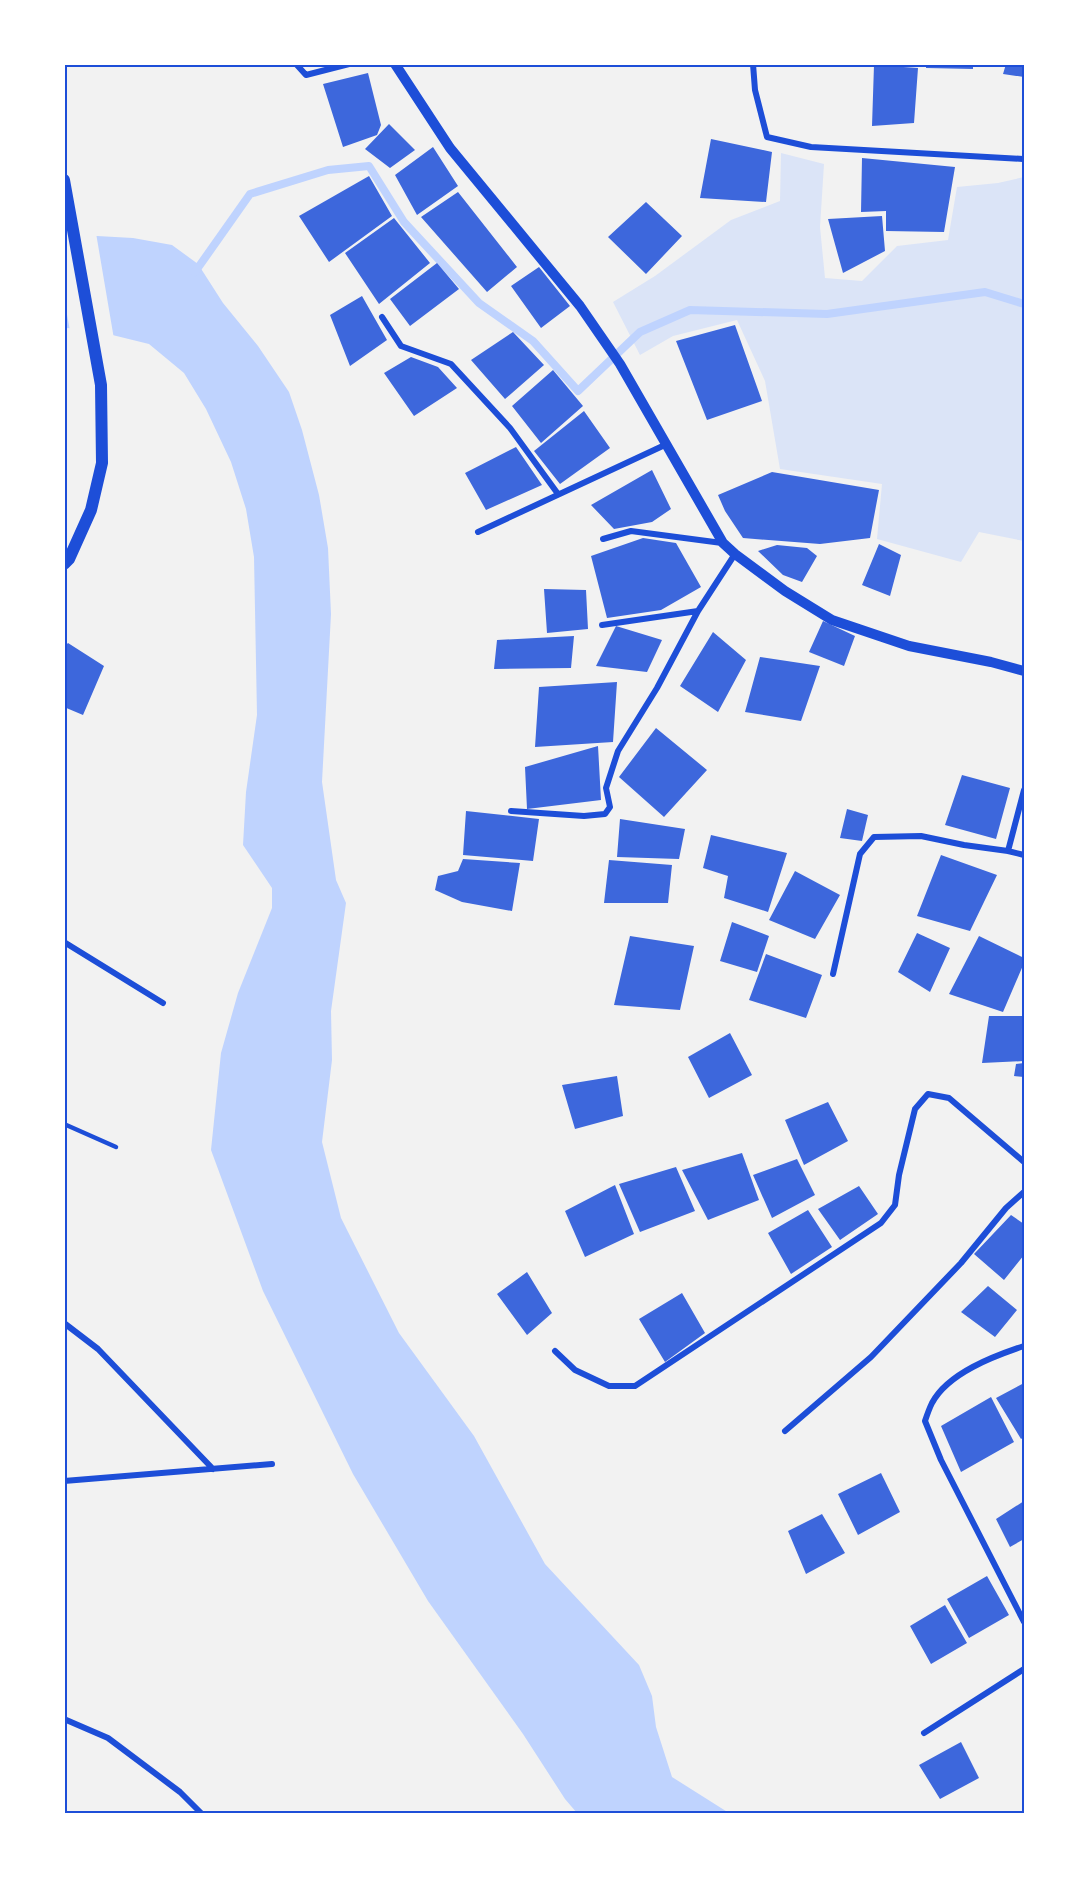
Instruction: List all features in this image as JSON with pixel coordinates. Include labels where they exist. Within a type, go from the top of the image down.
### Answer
[{"type":"main road","points":[[64,180],[101,385],[102,463],[91,510],[69,559],[64,564]]},
{"type":"street","points":[[296,64],[306,75],[349,64]]},
{"type":"street","points":[[394,64],[450,148],[580,306],[620,364],[723,543],[785,591],[832,620],[909,646],[1024,671]]},
{"type":"street","points":[[753,64],[755,90],[767,137],[811,147],[1023,159]]},
{"type":"street","points":[[381,317],[400,346],[451,364],[510,428],[558,494]]},
{"type":"street","points":[[478,532],[667,444]]},
{"type":"street","points":[[603,539],[631,531],[723,543]]},
{"type":"street","points":[[511,811],[584,816],[604,814],[610,807],[606,788],[618,751],[657,688],[698,611],[735,554]]},
{"type":"street","points":[[602,625],[698,611]]},
{"type":"street","points":[[1008,851],[1024,790]]},
{"type":"street","points":[[833,974],[860,854],[874,837],[921,836],[1024,855]]},
{"type":"street","points":[[64,942],[163,1003]]},
{"type":"street","points":[[555,1351],[575,1370],[609,1386],[635,1386],[881,1223],[896,1205],[899,1175],[915,1109],[928,1094],[948,1098],[1024,1162]]},
{"type":"street","points":[[785,1431],[871,1357],[961,1263],[1006,1208],[1024,1192]]},
{"type":"street","points":[[64,1323],[98,1349],[213,1469]]},
{"type":"street","points":[[1024,1346],[990,1357],[948,1384],[933,1401],[925,1421],[941,1460],[1024,1622]]},
{"type":"street","points":[[64,1481],[272,1464]]},
{"type":"street","points":[[924,1733],[1024,1669]]},
{"type":"street","points":[[64,1719],[108,1738],[180,1792],[202,1814]]},
{"type":"lane","points":[[64,1124],[116,1147]]},
{"type":"shaded area","points":[[781,153],[824,164],[820,227],[825,278],[862,281],[897,246],[948,240],[957,187],[998,183],[1024,177],[1024,541],[979,532],[961,562],[877,539],[882,484],[780,469],[765,381],[737,320],[673,336],[640,355],[613,302],[655,276],[731,220],[780,201]]},
{"type":"water","points":[[97,236],[133,238],[172,245],[198,264],[223,303],[258,346],[289,392],[302,430],[319,495],[328,548],[331,614],[322,782],[336,880],[346,903],[331,1011],[332,1060],[322,1142],[341,1218],[399,1333],[474,1436],[545,1564],[639,1665],[652,1696],[656,1727],[672,1777],[729,1813],[577,1813],[428,1601],[353,1474],[263,1291],[211,1150],[221,1053],[238,993],[272,908],[272,888],[243,845],[246,792],[257,715],[254,557],[246,509],[231,462],[206,409],[184,373],[149,344],[88,329],[65,328],[64,242]]},
{"type":"pier","points":[[96,233],[114,339],[87,332],[70,331],[64,298],[64,239]]},
{"type":"building","points":[[926,64],[973,64],[973,69],[926,68]]},
{"type":"building","points":[[1006,64],[1024,64],[1024,77],[1003,74]]},
{"type":"building","points":[[874,65],[918,68],[914,123],[872,126]]},
{"type":"building","points":[[368,73],[381,125],[377,135],[343,147],[323,84]]},
{"type":"building","points":[[389,124],[415,150],[390,168],[365,149]]},
{"type":"building","points":[[711,139],[772,152],[766,202],[700,198]]},
{"type":"building","points":[[433,147],[458,186],[417,215],[395,175]]},
{"type":"building","points":[[862,158],[955,167],[944,232],[886,231],[886,211],[861,212]]},
{"type":"building","points":[[369,176],[392,216],[329,262],[299,216]]},
{"type":"building","points":[[458,192],[517,267],[487,292],[421,217]]},
{"type":"building","points":[[646,202],[682,236],[646,274],[608,237]]},
{"type":"building","points":[[882,216],[885,251],[843,273],[828,219]]},
{"type":"building","points":[[394,218],[430,263],[379,304],[345,253]]},
{"type":"building","points":[[437,263],[459,289],[410,326],[390,299]]},
{"type":"building","points":[[539,267],[570,306],[541,328],[511,286]]},
{"type":"building","points":[[362,296],[387,340],[350,366],[330,315]]},
{"type":"building","points":[[735,325],[762,401],[707,420],[676,341]]},
{"type":"building","points":[[513,332],[544,365],[505,399],[471,360]]},
{"type":"building","points":[[411,357],[438,367],[457,388],[414,416],[384,373]]},
{"type":"building","points":[[553,370],[583,406],[541,443],[512,406]]},
{"type":"building","points":[[584,411],[610,448],[560,484],[534,451]]},
{"type":"building","points":[[516,447],[542,485],[486,510],[465,473]]},
{"type":"building","points":[[652,470],[671,509],[652,522],[614,529],[591,505]]},
{"type":"building","points":[[772,472],[879,490],[870,538],[820,544],[743,538],[725,511],[718,495]]},
{"type":"building","points":[[643,538],[676,543],[701,587],[661,610],[607,618],[591,556]]},
{"type":"building","points":[[879,544],[901,555],[890,596],[862,585]]},
{"type":"building","points":[[777,545],[807,548],[817,556],[802,582],[783,575],[758,551]]},
{"type":"building","points":[[544,589],[586,590],[588,629],[547,633]]},
{"type":"building","points":[[823,621],[855,636],[844,666],[809,652]]},
{"type":"building","points":[[616,626],[662,640],[647,672],[596,666]]},
{"type":"building","points":[[713,632],[746,660],[718,712],[680,686]]},
{"type":"building","points":[[574,636],[571,668],[494,669],[497,640]]},
{"type":"building","points":[[68,643],[104,666],[83,715],[64,707],[64,647]]},
{"type":"building","points":[[760,657],[820,666],[801,721],[745,712]]},
{"type":"building","points":[[617,682],[613,742],[535,747],[539,687]]},
{"type":"building","points":[[656,728],[707,770],[664,817],[619,777]]},
{"type":"building","points":[[598,746],[601,800],[527,809],[525,767]]},
{"type":"building","points":[[962,775],[1010,788],[996,839],[945,825]]},
{"type":"building","points":[[847,809],[868,815],[862,841],[840,838]]},
{"type":"building","points":[[466,811],[539,819],[533,861],[463,855]]},
{"type":"building","points":[[620,819],[685,829],[679,859],[617,857]]},
{"type":"building","points":[[711,835],[787,853],[768,912],[724,898],[728,876],[703,868]]},
{"type":"building","points":[[941,855],[997,875],[970,931],[917,916]]},
{"type":"building","points":[[463,859],[520,863],[512,911],[462,902],[435,890],[438,876],[458,871]]},
{"type":"building","points":[[609,860],[672,865],[668,903],[604,903]]},
{"type":"building","points":[[795,871],[840,895],[815,939],[769,920]]},
{"type":"building","points":[[732,922],[769,936],[757,972],[720,961]]},
{"type":"building","points":[[917,933],[950,948],[930,992],[898,972]]},
{"type":"building","points":[[630,936],[694,946],[680,1010],[614,1005]]},
{"type":"building","points":[[979,936],[1024,958],[1024,963],[1003,1012],[949,994]]},
{"type":"building","points":[[766,954],[822,975],[806,1018],[749,1000]]},
{"type":"building","points":[[989,1016],[1024,1016],[1024,1061],[982,1063]]},
{"type":"building","points":[[730,1033],[752,1075],[709,1098],[688,1057]]},
{"type":"building","points":[[1024,1063],[1024,1077],[1014,1076],[1016,1064]]},
{"type":"building","points":[[617,1076],[623,1116],[575,1129],[562,1085]]},
{"type":"building","points":[[828,1102],[848,1141],[804,1165],[785,1120]]},
{"type":"building","points":[[742,1153],[759,1200],[708,1220],[682,1170]]},
{"type":"building","points":[[797,1159],[815,1195],[772,1218],[753,1175]]},
{"type":"building","points":[[676,1167],[695,1211],[640,1232],[619,1184]]},
{"type":"building","points":[[615,1185],[634,1234],[585,1257],[565,1211]]},
{"type":"building","points":[[859,1186],[878,1214],[840,1240],[818,1209]]},
{"type":"building","points":[[808,1210],[832,1247],[791,1274],[768,1233]]},
{"type":"building","points":[[1011,1215],[1024,1224],[1024,1255],[1004,1280],[974,1254]]},
{"type":"building","points":[[527,1272],[552,1313],[527,1335],[497,1294]]},
{"type":"building","points":[[988,1286],[1017,1310],[995,1337],[961,1312]]},
{"type":"building","points":[[682,1293],[705,1333],[665,1362],[639,1319]]},
{"type":"building","points":[[1024,1383],[1024,1437],[1021,1439],[996,1398]]},
{"type":"building","points":[[991,1397],[1014,1442],[961,1472],[941,1426]]},
{"type":"building","points":[[881,1473],[900,1512],[858,1535],[838,1494]]},
{"type":"building","points":[[1024,1501],[1024,1539],[1010,1547],[996,1519]]},
{"type":"building","points":[[822,1514],[845,1553],[806,1574],[788,1531]]},
{"type":"building","points":[[987,1576],[1009,1615],[969,1638],[947,1599]]},
{"type":"building","points":[[945,1605],[967,1643],[931,1664],[910,1626]]},
{"type":"building","points":[[961,1742],[979,1778],[940,1799],[919,1765]]},
{"type":"waterway","points":[[195,272],[250,194],[328,170],[369,166],[404,222],[479,303],[533,341],[578,391],[640,332],[690,310],[827,314],[985,292],[1024,304]]}]
